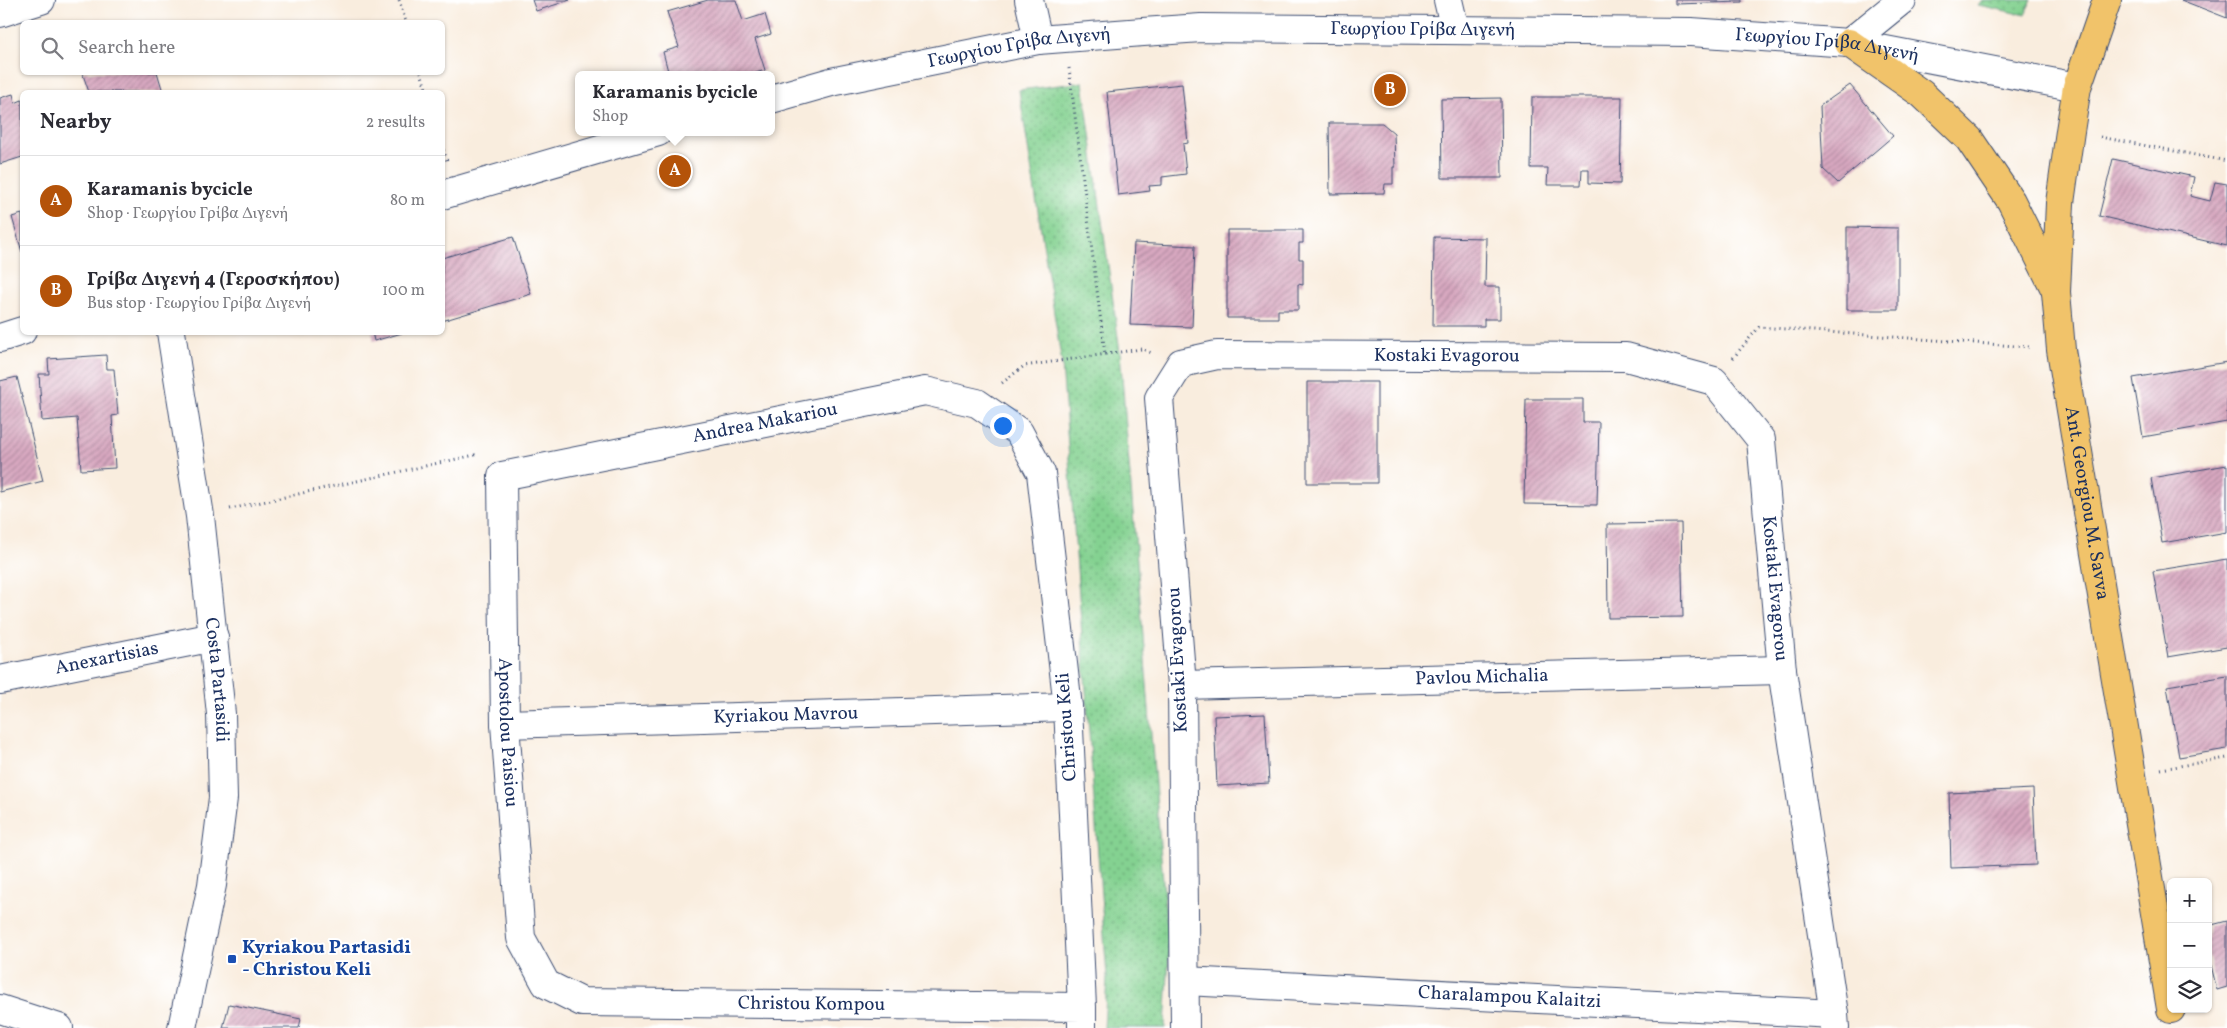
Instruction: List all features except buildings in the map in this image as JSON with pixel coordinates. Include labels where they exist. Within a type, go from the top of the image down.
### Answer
[{"type":"main road","name":"Ant. Georgiou M. Savva","points":[[2106,0],[2077,87],[2060,202],[2056,292],[2061,350],[2167,985]]},
{"type":"main road","points":[[1850,43],[1922,94],[1969,139],[2011,201],[2056,292]]},
{"type":"main road","name":"Ant. Georgiou M. Savva","points":[[2172,1013],[2174,1028]]},
{"type":"street","points":[[0,13],[41,0]]},
{"type":"street","points":[[1029,0],[1052,39]]},
{"type":"street","points":[[1448,0],[1455,30]]},
{"type":"street","points":[[1850,43],[1902,0]]},
{"type":"street","name":"Γεωργίου Γρίβα Διγενή","points":[[775,98],[831,82],[1052,39],[1201,28],[1691,32],[1850,43],[2077,87]]},
{"type":"street","points":[[445,194],[644,136]]},
{"type":"street","points":[[0,338],[20,331]]},
{"type":"street","name":"Costa Partasidi","points":[[171,335],[200,516],[214,637],[221,714],[223,798],[212,885],[182,1028]]},
{"type":"street","name":"Kostaki Evagorou","points":[[1185,1028],[1182,685],[1159,398],[1181,363],[1217,354],[1626,357],[1714,381],[1760,440],[1782,670],[1834,1021]]},
{"type":"street","name":"Andrea Makariou","points":[[502,476],[925,391],[977,403],[1019,432]]},
{"type":"street","name":"Christou Keli","points":[[1019,432],[1041,473],[1068,706],[1082,1018]]},
{"type":"street","name":"Apostolou Paisiou","points":[[502,476],[505,724],[521,938],[546,984]]},
{"type":"street","name":"Anexartisias","points":[[0,680],[214,637]]},
{"type":"street","name":"Pavlou Michalia","points":[[1182,685],[1782,670]]},
{"type":"street","name":"Kyriakou Mavrou","points":[[505,724],[1068,706]]},
{"type":"street","name":"Charalampou Kalaitzi","points":[[1185,981],[1834,1021]]},
{"type":"street","name":"Christou Kompou","points":[[546,984],[582,1002],[1082,1018]]},
{"type":"street","points":[[0,1010],[58,1028]]},
{"type":"path","points":[[399,0],[405,20]]},
{"type":"path","points":[[1052,39],[1105,354]]},
{"type":"path","points":[[422,75],[426,90]]},
{"type":"path","points":[[2070,131],[2227,161]]},
{"type":"path","points":[[1714,381],[1759,327],[2061,350]]},
{"type":"path","points":[[977,403],[1024,366],[1141,349],[1181,363]]},
{"type":"path","points":[[200,516],[475,455],[502,476]]},
{"type":"path","points":[[2154,770],[2227,758]]},
{"type":"green space","points":[[1982,0],[2032,0],[2025,15],[1978,5]]},
{"type":"green space","points":[[1083,82],[1120,352],[1169,955],[1165,1028],[1104,1028],[1107,977],[1062,364],[1019,90]]},
{"type":"place","name":"Γρίβα Διγενή 4 (Γεροσκήπου)","points":[[1390,90]]},
{"type":"place","name":"Karamanis bycicle","points":[[675,171]]},
{"type":"place","name":"Kyriakou Partasidi - Christou Keli","points":[[232,959]]}]
